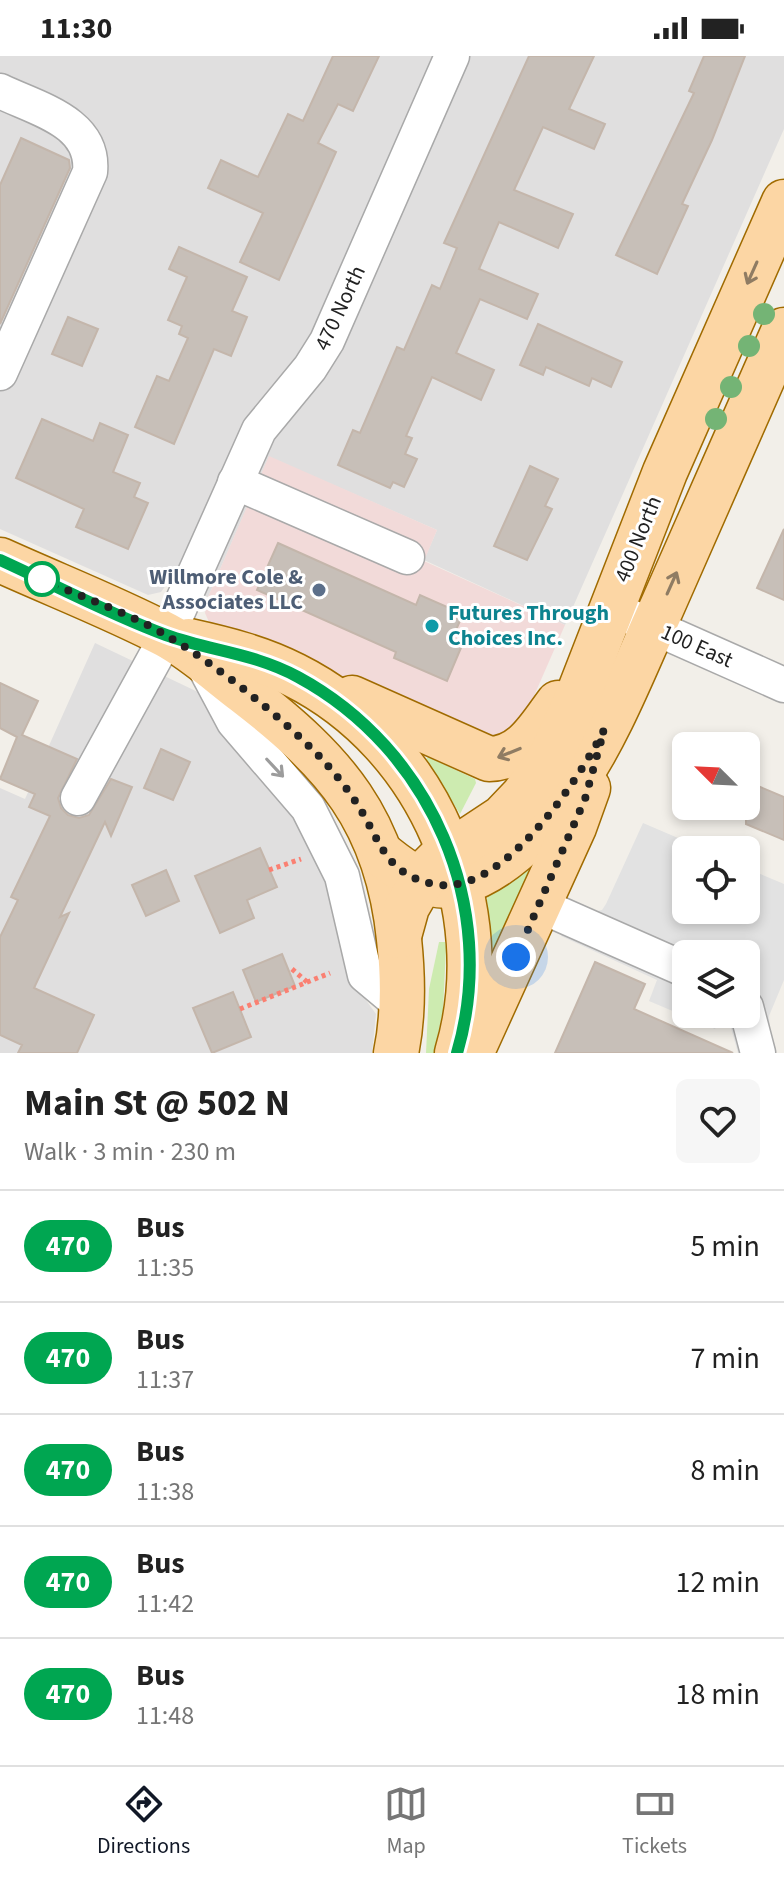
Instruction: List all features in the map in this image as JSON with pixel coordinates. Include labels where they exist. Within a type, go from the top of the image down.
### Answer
[{"type":"main road","name":"400 North","points":[[444,872],[503,817],[537,779],[559,740],[665,472],[784,202]]},
{"type":"main road","points":[[384,856],[444,872],[494,865],[539,828],[574,785],[653,627],[784,330]]},
{"type":"main road","points":[[0,560],[184,647],[297,735],[328,766],[356,803],[384,856],[397,910],[402,1006],[396,1053]]},
{"type":"main road","points":[[184,647],[244,655],[340,692],[476,755],[500,759],[525,747],[595,653]]},
{"type":"main road","points":[[295,675],[340,704],[384,744],[425,797],[444,872],[468,921],[470,978],[457,1053]]},
{"type":"main road","points":[[471,1053],[585,799],[604,730]]},
{"type":"main road","points":[[399,936],[407,907],[444,872]]},
{"type":"street","name":"470 North","points":[[78,798],[184,647],[235,482],[259,430],[310,368],[327,341],[452,56]]},
{"type":"street","points":[[0,91],[77,129],[88,143],[91,158],[90,172],[0,373]]},
{"type":"street","points":[[235,482],[407,557]]},
{"type":"street","name":"100 East","points":[[610,608],[784,685]]},
{"type":"street","points":[[184,647],[234,722],[308,808],[342,876],[365,975],[402,1006]]},
{"type":"street","points":[[539,905],[672,964]]},
{"type":"street","points":[[751,1028],[758,1053]]},
{"type":"path","points":[[269,870],[301,859]]},
{"type":"path","points":[[292,969],[307,982]]},
{"type":"path","points":[[240,1009],[330,973]]},
{"type":"shaded area","points":[[0,56],[784,56],[784,129],[565,625],[424,560],[437,530],[269,457],[208,597],[169,581],[161,592],[148,595],[0,529]]},
{"type":"shaded area","points":[[269,456],[437,530],[424,561],[565,625],[516,737],[504,747],[209,622],[205,613],[208,597]]},
{"type":"shaded area","points":[[95,643],[200,693],[262,768],[318,852],[358,989],[376,1014],[372,1053],[0,1053],[0,788],[25,799]]},
{"type":"shaded area","points":[[643,823],[673,836],[672,924],[760,924],[760,874],[784,884],[784,980],[769,1016],[771,1044],[776,1053],[738,1053],[731,1028],[760,1028],[760,940],[672,940],[672,1011],[649,1001],[657,980],[561,936],[574,905],[591,912],[602,910]]},
{"type":"green space","points":[[428,757],[475,779],[476,783],[460,814],[426,759]]},
{"type":"green space","points":[[537,856],[496,950],[493,950],[487,900],[490,886]]},
{"type":"green space","points":[[439,942],[445,942],[446,948],[443,1011],[434,1053],[426,1053],[429,989]]},
{"type":"building","points":[[333,56],[379,56],[353,111],[338,104],[318,143],[336,152],[279,280],[240,262],[263,213],[208,188],[221,160],[258,177],[288,114],[303,121]]},
{"type":"building","points":[[529,56],[594,56],[569,109],[605,124],[594,149],[543,127],[514,190],[573,214],[558,248],[499,222],[479,269],[538,294],[527,319],[480,299],[456,353],[494,370],[481,400],[432,377],[406,436],[412,438],[405,454],[417,459],[404,487],[393,482],[390,488],[338,465],[353,430],[360,433],[397,347],[404,350],[432,285],[440,289],[457,248],[444,243]]},
{"type":"building","points":[[704,56],[745,56],[712,140],[682,204],[688,206],[657,274],[616,255],[694,93],[689,91]]},
{"type":"building","points":[[21,138],[69,160],[70,168],[0,324],[0,185]]},
{"type":"building","points":[[179,247],[247,277],[232,311],[247,317],[231,356],[214,349],[174,444],[135,427],[157,376],[169,381],[188,338],[179,334],[182,326],[168,320],[187,277],[169,269]]},
{"type":"building","points":[[68,317],[98,329],[82,366],[52,354]]},
{"type":"building","points":[[538,324],[622,362],[611,387],[592,378],[589,386],[546,367],[543,375],[520,365]]},
{"type":"building","points":[[42,419],[93,441],[100,423],[128,435],[113,472],[140,483],[134,497],[148,503],[128,549],[76,527],[84,509],[16,478]]},
{"type":"building","points":[[530,466],[558,479],[545,506],[552,509],[527,560],[494,546]]},
{"type":"building","points":[[784,529],[784,600],[757,588]]},
{"type":"building","points":[[278,543],[416,605],[420,595],[463,614],[452,639],[463,643],[447,681],[394,658],[396,652],[257,590]]},
{"type":"building","points":[[0,683],[38,701],[22,735],[77,759],[58,798],[61,808],[68,815],[79,818],[89,815],[111,779],[132,787],[111,836],[105,822],[60,917],[69,913],[34,988],[94,1015],[77,1053],[18,1053],[22,1045],[0,1035],[0,937],[18,900],[11,897],[50,816],[29,807],[35,794],[0,779],[17,737],[0,728]]},
{"type":"building","points":[[161,749],[190,762],[173,800],[144,788]]},
{"type":"building","points":[[760,787],[784,797],[784,840],[746,824],[746,820],[760,820]]},
{"type":"building","points":[[260,848],[277,887],[247,900],[254,918],[220,933],[195,876]]},
{"type":"building","points":[[166,870],[179,901],[146,916],[132,885]]},
{"type":"building","points":[[282,954],[295,986],[256,1002],[243,970]]},
{"type":"building","points":[[595,962],[645,984],[634,1009],[733,1053],[555,1053]]},
{"type":"building","points":[[233,992],[251,1037],[212,1053],[193,1008]]},
{"type":"bus line","name":"470","points":[[0,560],[167,636],[244,655],[295,675],[340,704],[384,744],[425,797],[450,852],[465,902],[470,978],[468,1006],[457,1053]]},
{"type":"place","name":"Willmore Cole & Associates LLC","points":[[319,590]]},
{"type":"place","name":"Futures Through Choices Inc.","points":[[432,626]]},
{"type":"route","points":[[42,579],[167,636],[266,709],[328,766],[356,803],[384,856],[409,874],[433,884],[460,884],[518,848],[539,828],[574,785],[604,730],[585,799],[516,957]]}]
